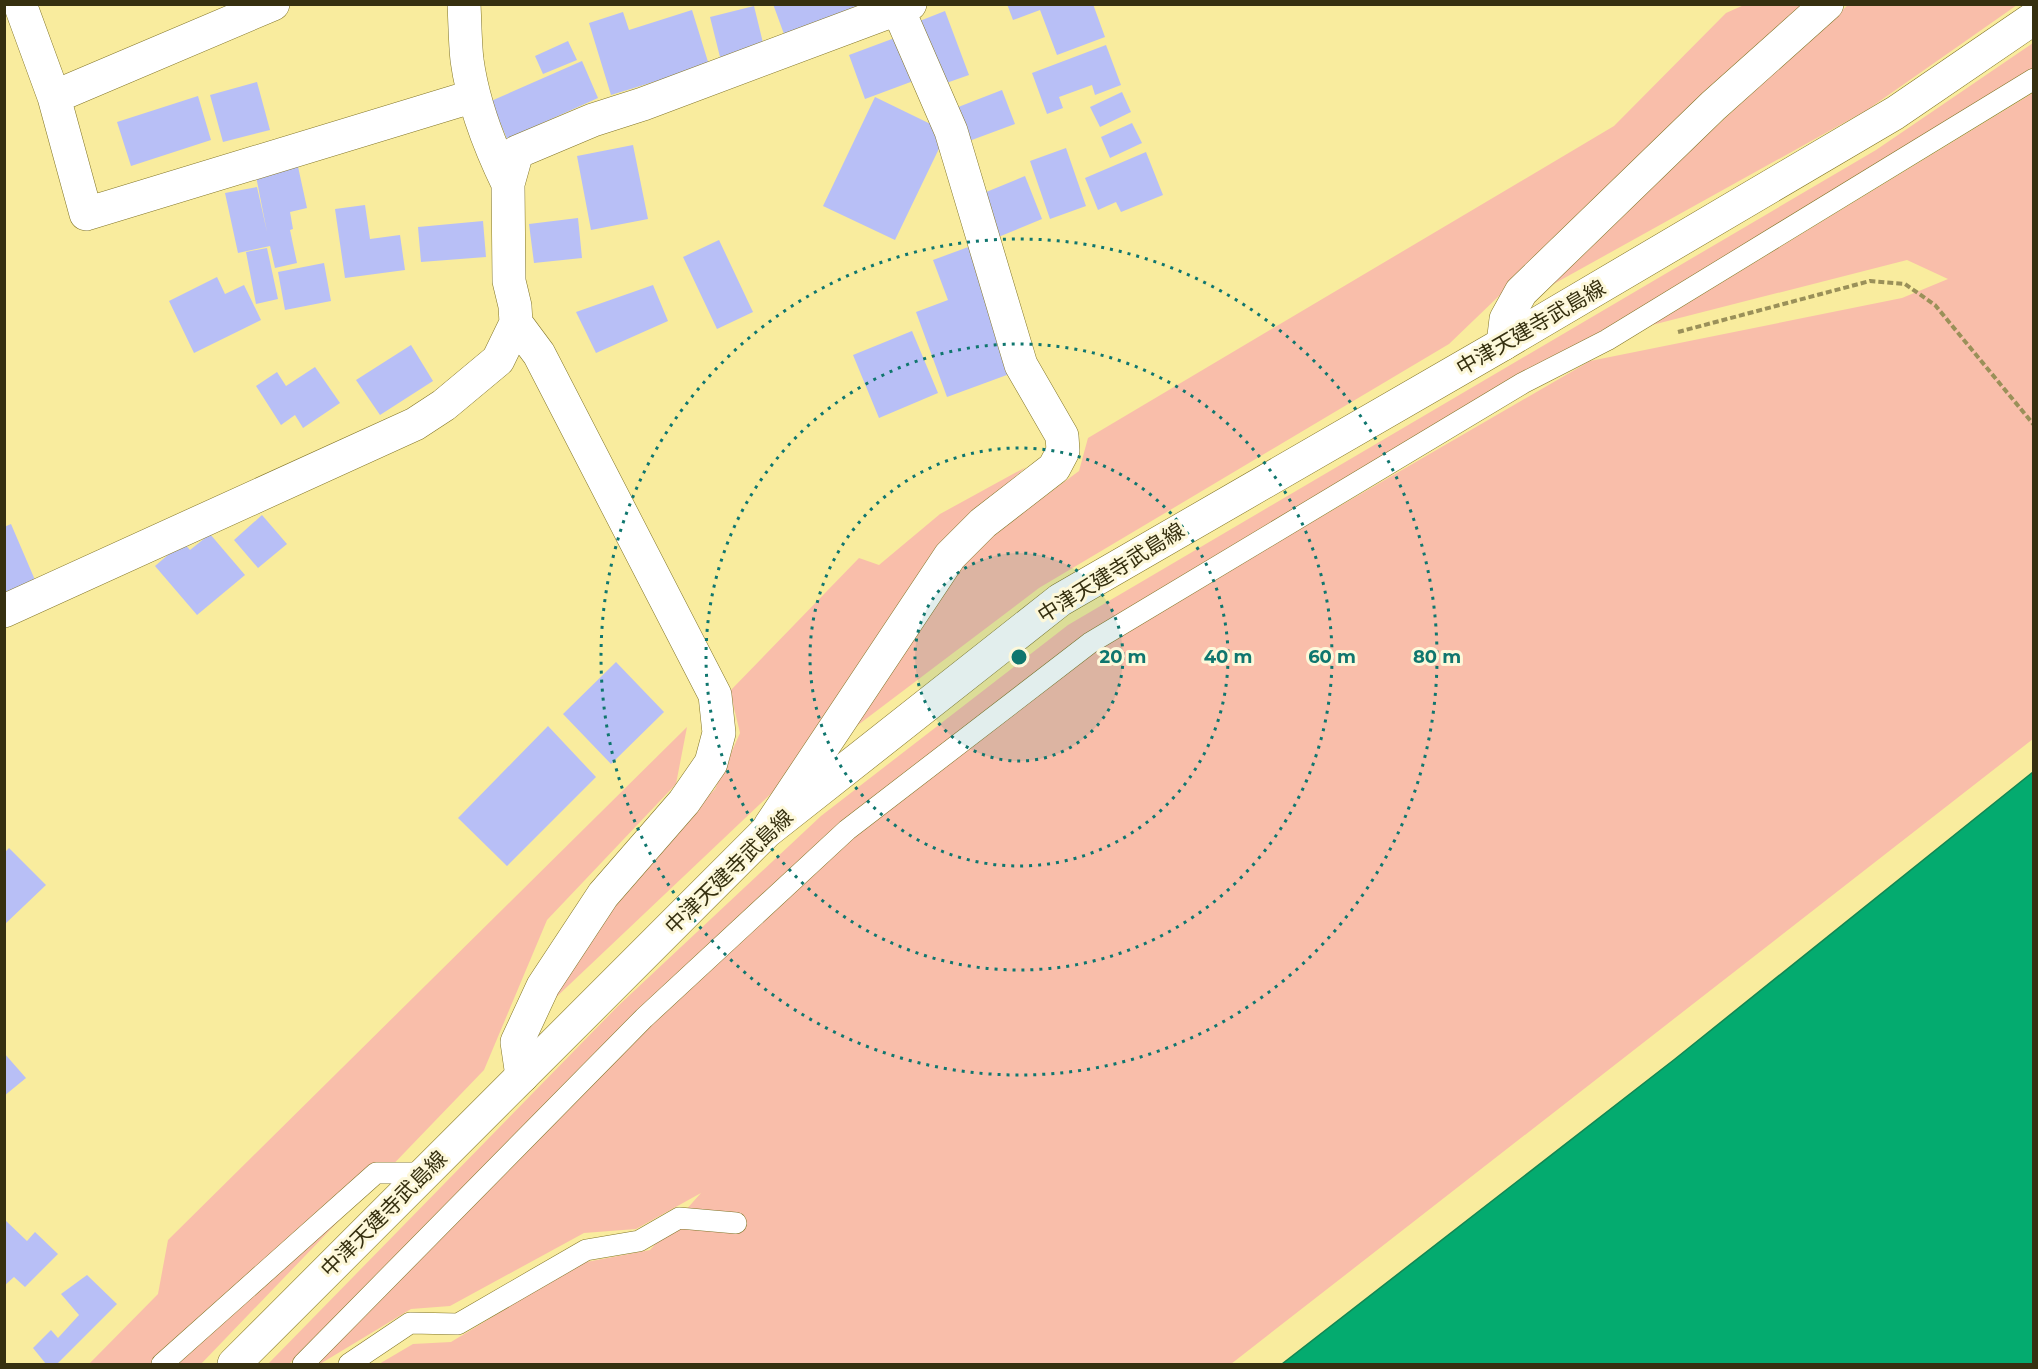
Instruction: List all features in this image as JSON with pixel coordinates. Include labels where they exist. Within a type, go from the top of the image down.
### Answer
[{"type":"street","points":[[20,4],[54,97],[86,214],[474,96]]},
{"type":"street","points":[[54,97],[273,4]]},
{"type":"street","points":[[464,4],[467,60],[474,96],[492,151],[508,184]]},
{"type":"street","points":[[1503,344],[1506,319],[1521,292],[1713,106],[1827,4]]},
{"type":"street","points":[[4,611],[415,424],[444,405],[498,360],[516,323],[515,306],[509,281],[508,184],[518,152],[549,138],[904,7],[951,131],[1021,365],[1062,436],[1063,451],[1054,468],[983,523],[950,556],[766,832]]},
{"type":"street","name":"中津天建寺武島線","points":[[234,1365],[766,832],[1060,600],[1503,344],[1895,113],[2034,18]]},
{"type":"street","points":[[516,323],[539,354],[715,695],[719,733],[711,763],[684,802],[603,895],[543,986],[517,1042],[522,1076]]},
{"type":"lane","points":[[303,1365],[644,1018],[839,838],[1090,643],[1523,382],[1617,334],[2034,79]]},
{"type":"lane","points":[[162,1365],[376,1173],[426,1173]]},
{"type":"lane","points":[[349,1365],[410,1323],[458,1323],[586,1250],[639,1241],[679,1218],[736,1223]]},
{"type":"path","points":[[1675,333],[1870,281],[1905,284],[1935,305],[2034,425]]},
{"type":"shaded area","points":[[1744,5],[1802,5],[1449,344],[1039,588],[846,734],[963,557],[1079,471],[1088,438],[1614,126],[1726,13]]},
{"type":"shaded area","points":[[1848,5],[2017,5],[1867,110],[1532,296]]},
{"type":"shaded area","points":[[2033,43],[2033,68],[1597,336],[1085,638],[635,1016],[289,1364],[268,1364],[618,1006],[821,816],[1068,625],[1876,150]]},
{"type":"shaded area","points":[[2033,93],[2033,739],[1231,1364],[379,1364],[413,1344],[451,1342],[581,1263],[650,1250],[701,1193],[636,1229],[584,1233],[450,1306],[411,1309],[320,1364],[316,1364],[654,1020],[855,834],[1095,648],[1590,361],[1902,298],[1948,279],[1907,260],[1652,325]]},
{"type":"shaded area","points":[[1026,467],[943,541],[776,789],[550,1003],[620,889],[715,789],[740,733],[730,691],[859,558],[879,565],[940,514]]},
{"type":"shaded area","points":[[687,727],[676,784],[547,920],[484,1070],[201,1364],[89,1364],[158,1294],[168,1240]]},
{"type":"shaded area","points":[[2033,772],[2033,1364],[1282,1364],[1675,1059]]},
{"type":"building","points":[[773,4],[892,4],[788,45]]},
{"type":"building","points":[[1007,4],[1093,4],[1105,37],[1057,55],[1040,10],[1013,20]]},
{"type":"building","points":[[754,6],[764,47],[720,57],[710,17]]},
{"type":"building","points":[[692,10],[709,65],[611,95],[589,23],[623,12],[629,30]]},
{"type":"building","points":[[945,11],[969,75],[935,87],[912,24]]},
{"type":"building","points":[[900,36],[916,80],[865,99],[849,55]]},
{"type":"building","points":[[568,41],[577,60],[543,74],[535,56]]},
{"type":"building","points":[[1106,45],[1121,85],[1095,95],[1092,85],[1059,97],[1063,108],[1047,114],[1032,73]]},
{"type":"building","points":[[582,61],[598,98],[507,139],[491,101]]},
{"type":"building","points":[[257,82],[270,130],[223,142],[210,95]]},
{"type":"building","points":[[1002,90],[1015,124],[961,144],[948,111]]},
{"type":"building","points":[[1122,92],[1131,112],[1100,127],[1090,107]]},
{"type":"building","points":[[198,96],[211,140],[131,166],[117,122]]},
{"type":"building","points":[[875,97],[947,132],[895,240],[823,206]]},
{"type":"building","points":[[1132,123],[1142,143],[1110,158],[1101,137]]},
{"type":"building","points":[[633,145],[648,219],[591,230],[577,156]]},
{"type":"building","points":[[1066,148],[1086,206],[1050,219],[1030,161]]},
{"type":"building","points":[[1146,152],[1163,195],[1121,212],[1116,202],[1098,210],[1085,178]]},
{"type":"building","points":[[297,162],[307,208],[290,212],[293,229],[290,230],[297,263],[275,268],[270,246],[238,253],[225,193],[257,187],[267,232],[255,171]]},
{"type":"building","points":[[1025,176],[1042,219],[991,240],[974,197]]},
{"type":"building","points":[[365,205],[370,239],[400,235],[405,270],[345,278],[335,209]]},
{"type":"building","points":[[578,218],[582,258],[534,263],[529,224]]},
{"type":"building","points":[[483,221],[486,257],[421,262],[418,227]]},
{"type":"building","points":[[719,240],[753,312],[717,329],[683,257]]},
{"type":"building","points":[[971,246],[1015,372],[947,397],[916,312],[948,300],[933,260]]},
{"type":"building","points":[[267,248],[278,299],[256,304],[246,252]]},
{"type":"building","points":[[324,263],[331,301],[285,310],[278,272]]},
{"type":"building","points":[[217,277],[225,294],[244,285],[261,320],[194,353],[169,301]]},
{"type":"building","points":[[653,285],[668,321],[596,353],[576,312]]},
{"type":"building","points":[[912,331],[938,393],[879,418],[853,355]]},
{"type":"building","points":[[411,345],[433,381],[380,415],[356,380]]},
{"type":"building","points":[[315,367],[340,403],[303,428],[295,415],[281,425],[256,386],[277,372],[286,386]]},
{"type":"building","points":[[262,515],[287,544],[258,568],[234,540]]},
{"type":"building","points":[[11,524],[35,580],[6,592],[4,527]]},
{"type":"building","points":[[210,534],[245,575],[197,615],[155,566],[183,542],[190,550]]},
{"type":"building","points":[[616,662],[664,712],[611,764],[563,714]]},
{"type":"building","points":[[548,726],[596,777],[507,866],[458,818]]},
{"type":"building","points":[[9,848],[46,885],[4,925],[4,853]]},
{"type":"building","points":[[4,1053],[26,1078],[4,1096]]},
{"type":"building","points":[[4,1219],[27,1241],[35,1232],[58,1254],[25,1287],[14,1277],[4,1286]]},
{"type":"building","points":[[87,1275],[117,1304],[57,1364],[46,1364],[33,1348],[51,1330],[58,1338],[79,1315],[61,1294]]}]
